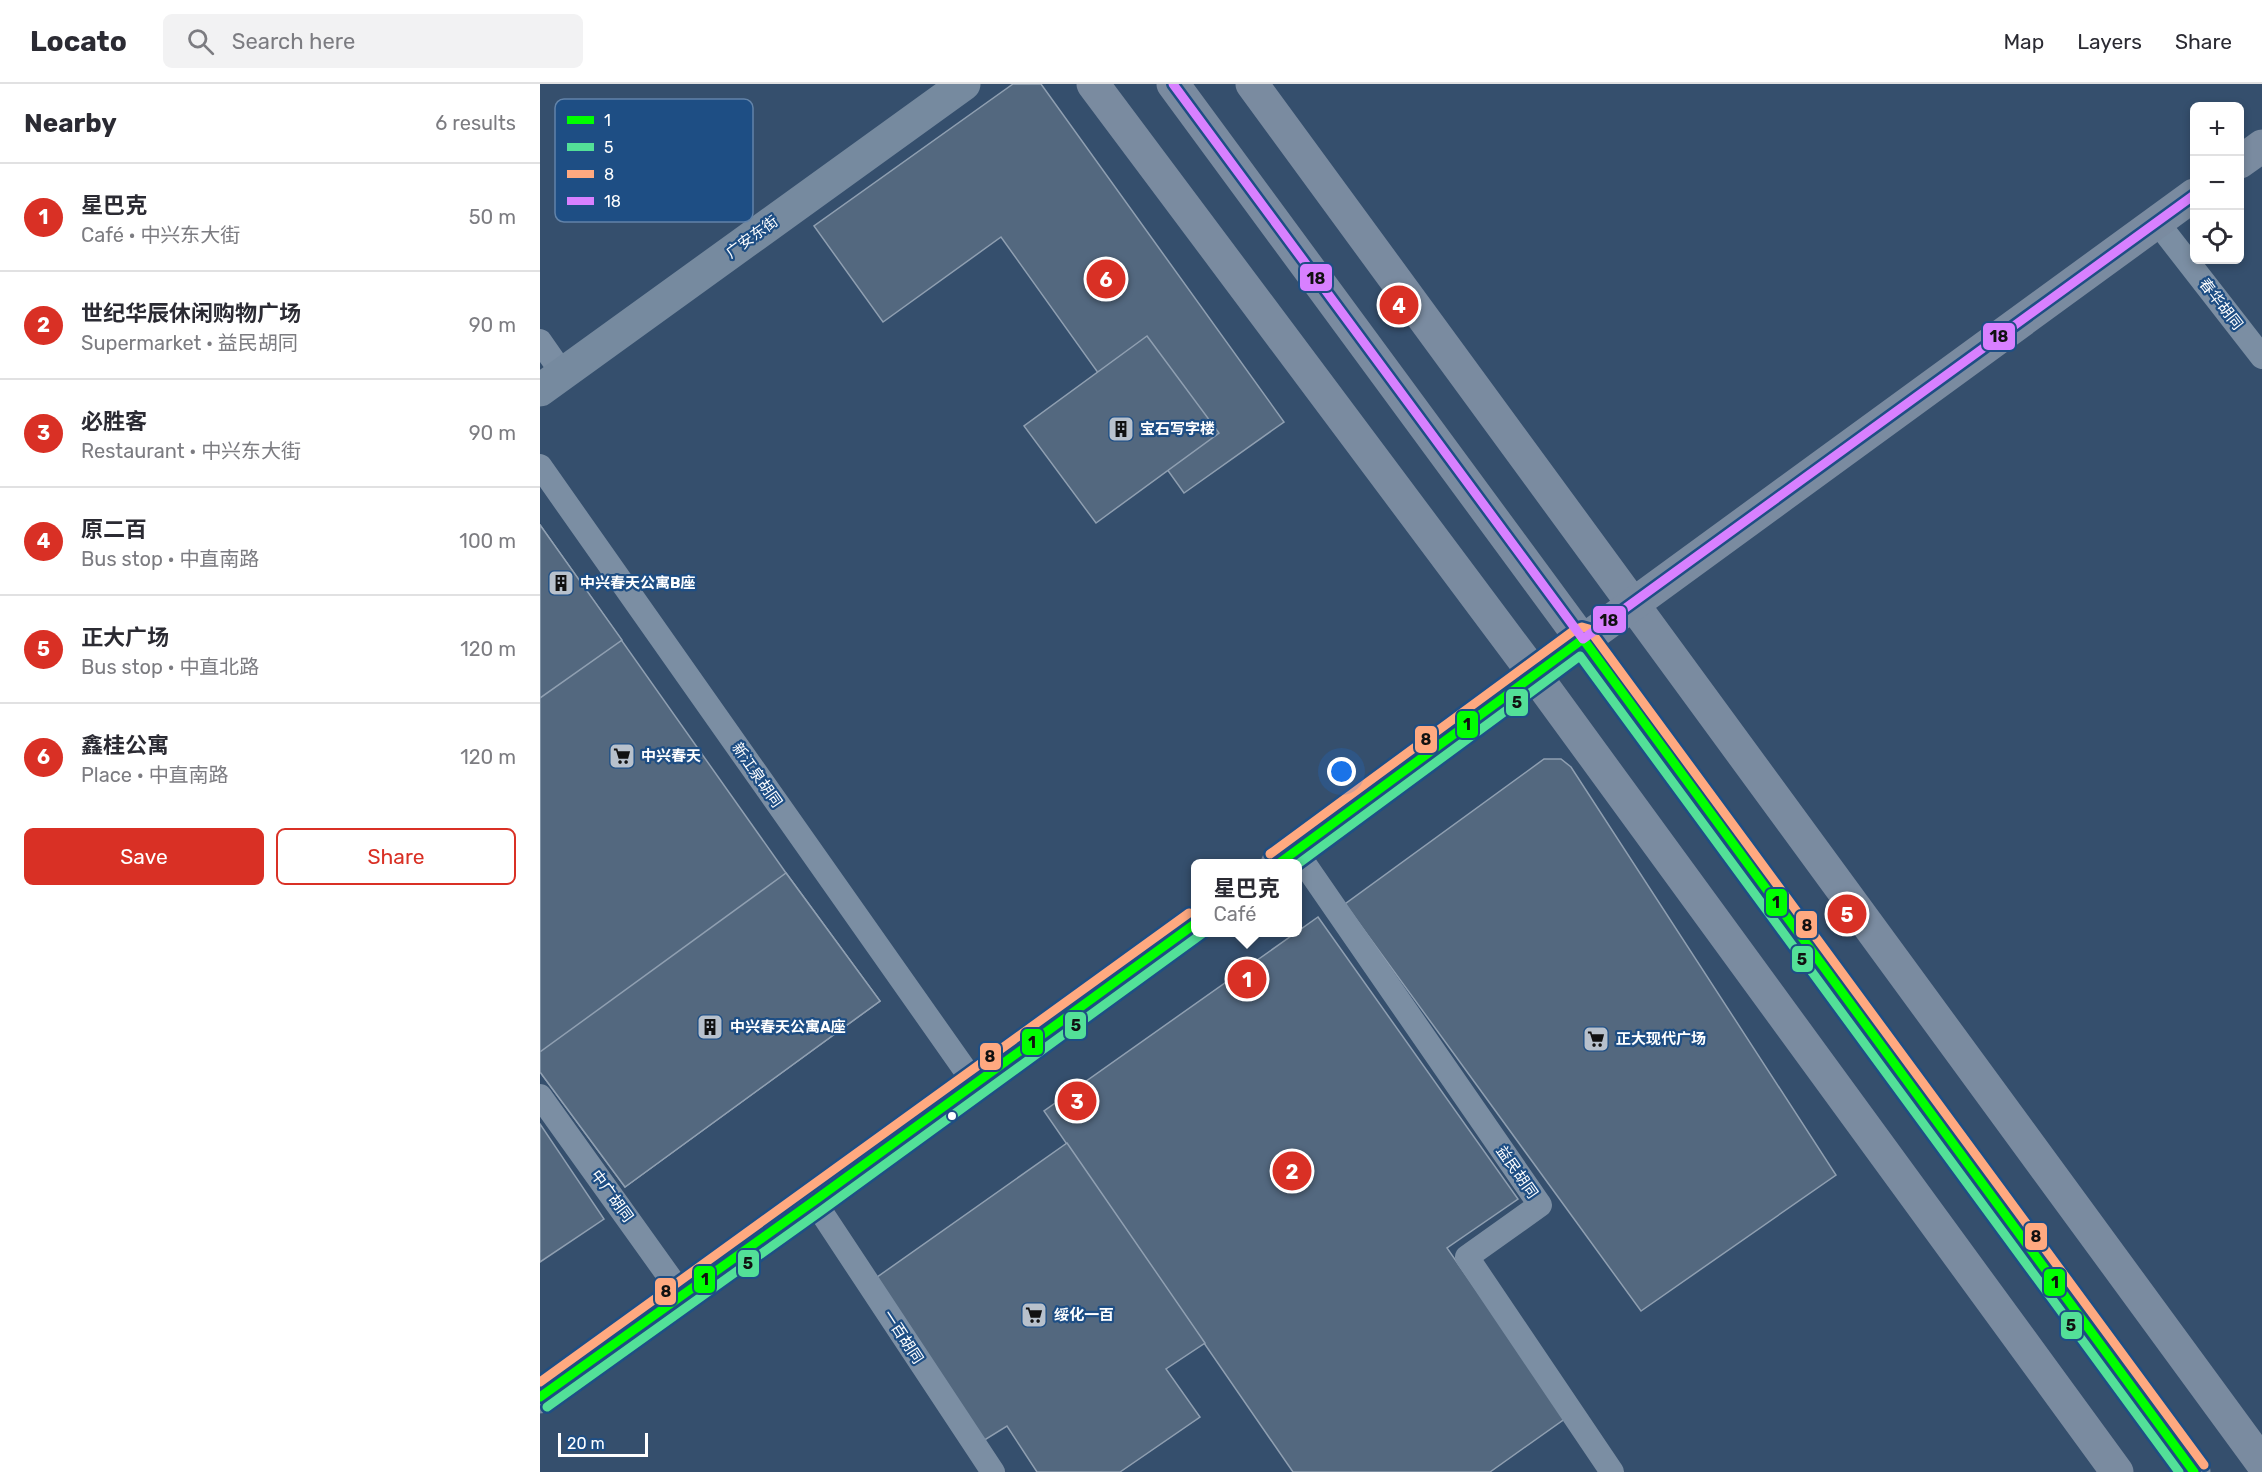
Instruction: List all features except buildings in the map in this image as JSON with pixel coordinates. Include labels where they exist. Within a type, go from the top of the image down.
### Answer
[{"type":"main road","name":"广安东街","points":[[551,382],[964,84]]},
{"type":"main road","points":[[1093,84],[1535,675],[2117,1472]]},
{"type":"main road","points":[[1173,84],[2194,1472]]},
{"type":"main road","points":[[1252,84],[2262,1463]]},
{"type":"main road","points":[[2244,159],[2262,146]]},
{"type":"main road","points":[[1286,857],[2190,198]]},
{"type":"main road","points":[[540,1397],[814,1202],[1191,927]]},
{"type":"street","name":"春华胡同","points":[[2157,222],[2262,357]]},
{"type":"street","points":[[540,341],[551,382]]},
{"type":"street","name":"新江泉胡同","points":[[540,466],[975,1084]]},
{"type":"street","name":"益民胡同","points":[[1302,879],[1540,1205],[1467,1257],[1612,1472]]},
{"type":"street","name":"中广胡同","points":[[540,1096],[683,1296]]},
{"type":"street","name":"一百胡同","points":[[814,1202],[993,1472]]},
{"type":"transit line","name":"18","points":[[1173,84],[1583,639],[2190,198]]},
{"type":"transit line","name":"8","points":[[1270,854],[1576,629],[1582,627],[1589,629],[2204,1465]]},
{"type":"transit line","name":"1","points":[[1285,859],[1583,639],[2194,1472]]},
{"type":"transit line","name":"5","points":[[1302,861],[1580,656],[2179,1472]]},
{"type":"transit line","name":"8","points":[[540,1382],[1189,913]]},
{"type":"transit line","name":"1","points":[[540,1397],[1191,927]]},
{"type":"transit line","name":"5","points":[[547,1407],[1198,937]]},
{"type":"place","name":"鑫桂公寓","points":[[1106,279]]},
{"type":"place","name":"原二百","points":[[1399,305]]},
{"type":"place","name":"宝石写字楼","points":[[1121,429]]},
{"type":"place","name":"中兴春天公寓B座","points":[[561,583]]},
{"type":"place","name":"中兴春天","points":[[622,756]]},
{"type":"place","name":"正大广场","points":[[1847,914]]},
{"type":"place","name":"星巴克","points":[[1247,979]]},
{"type":"place","name":"中兴春天公寓A座","points":[[710,1027]]},
{"type":"place","name":"正大现代广场","points":[[1596,1039]]},
{"type":"place","name":"必胜客","points":[[1077,1101]]},
{"type":"place","name":"世纪华辰休闲购物广场","points":[[1292,1171]]},
{"type":"place","name":"绥化一百","points":[[1034,1315]]}]
